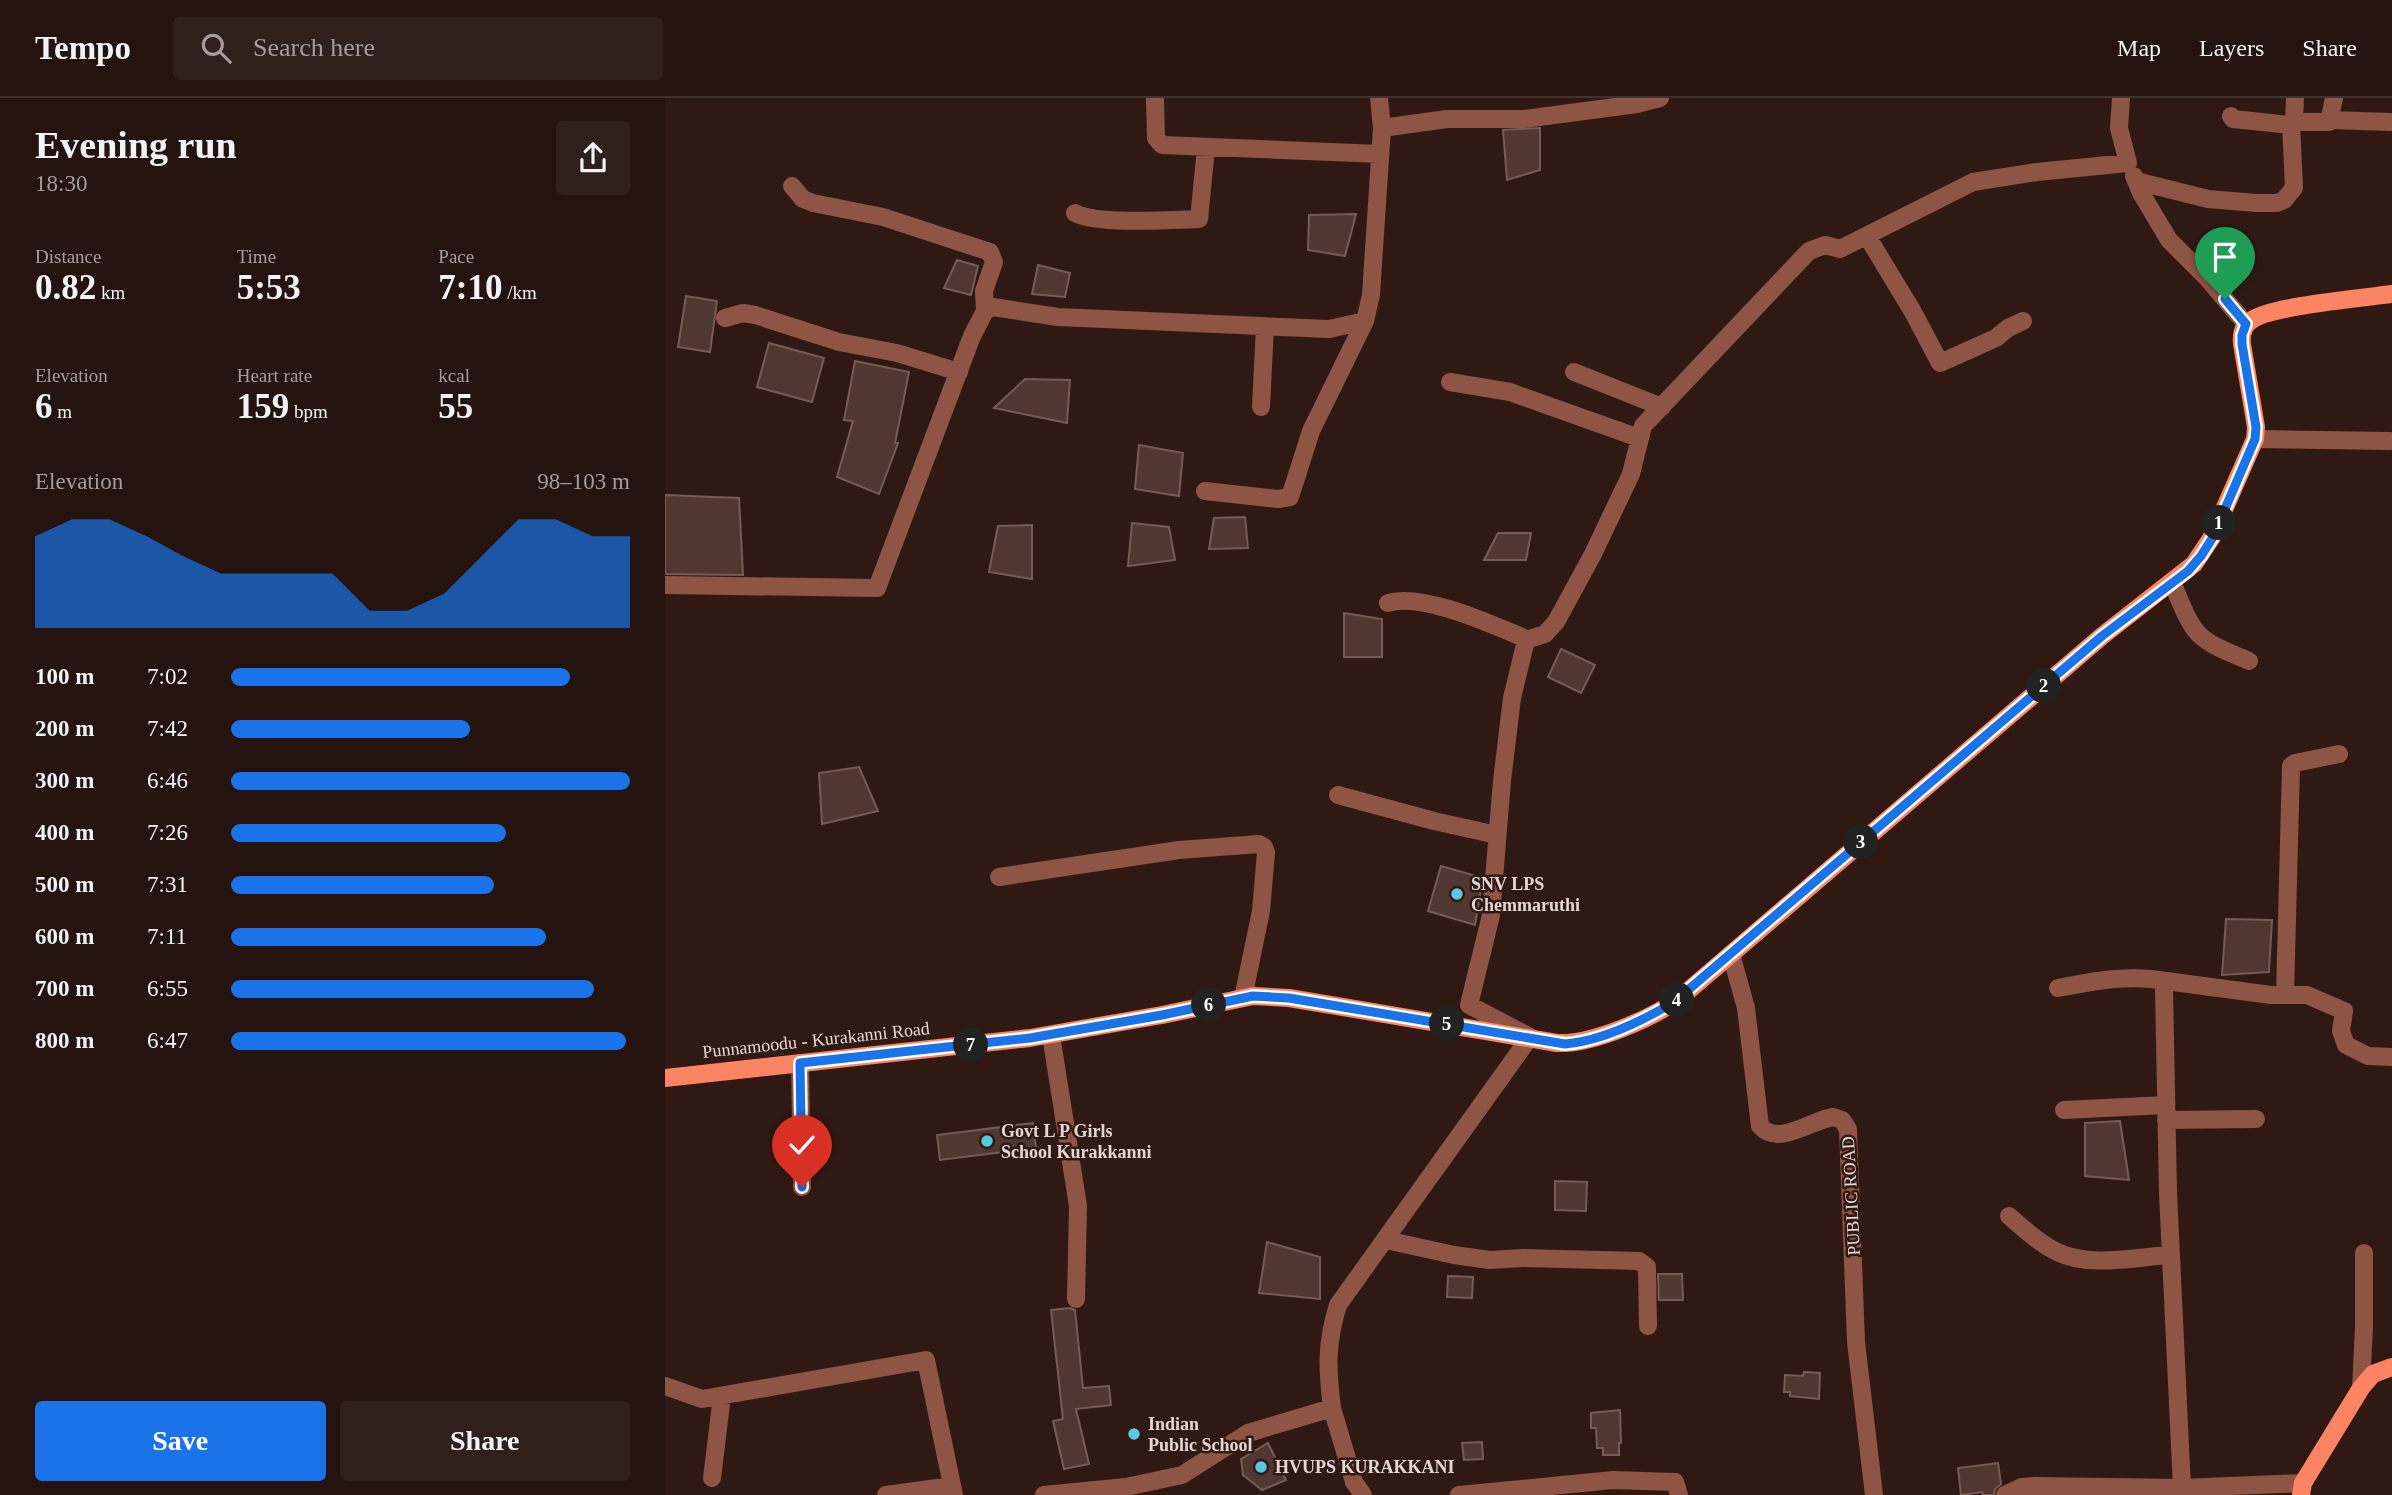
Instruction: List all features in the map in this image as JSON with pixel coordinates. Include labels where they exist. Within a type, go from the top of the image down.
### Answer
[{"type":"main road","points":[[2246,324],[2257,316],[2279,311],[2392,293]]},
{"type":"main road","name":"Punnamoodu - Kurakanni Road","points":[[665,1078],[1051,1035],[1253,996],[1289,998],[1557,1043],[1586,1042],[1623,1027],[1674,1002],[2102,636],[2194,564],[2213,537],[2255,439],[2256,427],[2241,340],[2246,324]]},
{"type":"main road","points":[[2302,1489],[2361,1388],[2373,1374],[2392,1367]]},
{"type":"street","points":[[1155,98],[1158,142],[1162,145],[1380,154]]},
{"type":"street","points":[[1205,491],[1278,499],[1290,497],[1311,431],[1365,321],[1371,295],[1382,128],[1379,98]]},
{"type":"street","points":[[1382,128],[1447,119],[1524,119],[1637,104],[1660,98]]},
{"type":"street","points":[[2121,98],[2119,128],[2128,163],[2136,181],[2169,240],[2207,278],[2246,324]]},
{"type":"street","points":[[2136,181],[2208,199],[2277,203],[2284,200],[2294,188],[2292,124],[2295,98]]},
{"type":"street","points":[[2331,120],[2334,98]]},
{"type":"street","points":[[2231,117],[2292,124],[2326,123],[2331,120],[2390,122]]},
{"type":"street","points":[[1075,213],[1116,219],[1199,219],[1206,148]]},
{"type":"street","points":[[1363,1495],[1354,1482],[1332,1408],[1327,1371],[1330,1334],[1338,1305],[1530,1037],[1469,1005],[1491,915],[1512,698],[1526,640],[1545,634],[1556,622],[1632,474],[1643,426],[1809,251],[1825,245],[1840,249],[1973,182],[2037,172],[2128,163]]},
{"type":"street","points":[[665,585],[877,588],[972,336],[985,311],[984,291],[994,262],[990,252],[883,217],[813,203],[803,199],[792,186]]},
{"type":"street","points":[[1867,236],[1940,363],[1996,338],[2023,321]]},
{"type":"street","points":[[985,311],[993,307],[1058,317],[1329,329],[1365,321]]},
{"type":"street","points":[[726,318],[743,313],[755,315],[839,342],[897,353],[959,372]]},
{"type":"street","points":[[1261,407],[1265,326]]},
{"type":"street","points":[[1574,372],[1662,407]]},
{"type":"street","points":[[1450,382],[1510,392],[1639,438]]},
{"type":"street","points":[[2255,439],[2390,440]]},
{"type":"street","points":[[2172,582],[2195,633],[2213,646],[2249,662]]},
{"type":"street","points":[[1388,603],[1401,600],[1442,607],[1529,639]]},
{"type":"street","points":[[2285,995],[2291,766],[2339,754]]},
{"type":"street","points":[[1338,795],[1497,835]]},
{"type":"street","points":[[999,877],[1179,850],[1259,844],[1266,852],[1261,911],[1243,998]]},
{"type":"street","name":"PUBLIC ROAD","points":[[1731,954],[1746,1008],[1761,1128],[1770,1134],[1780,1135],[1833,1117],[1842,1120],[1848,1129],[1856,1342],[1874,1495]]},
{"type":"street","points":[[2058,988],[2102,979],[2149,977],[2285,995],[2307,995],[2344,1011],[2341,1031],[2346,1045],[2368,1056],[2392,1057]]},
{"type":"street","points":[[2167,981],[2164,989],[2166,1112],[2182,1488]]},
{"type":"street","points":[[1051,1035],[1078,1206],[1076,1299]]},
{"type":"street","points":[[800,1063],[802,1187]]},
{"type":"street","points":[[2064,1111],[2166,1112],[2256,1118]]},
{"type":"street","points":[[2009,1216],[2057,1252],[2078,1259],[2171,1255]]},
{"type":"street","points":[[1386,1240],[1454,1255],[1490,1259],[1639,1261],[1647,1267],[1648,1326]]},
{"type":"street","points":[[2361,1388],[2364,1253]]},
{"type":"street","points":[[665,1386],[702,1399],[926,1360],[953,1491],[885,1495]]},
{"type":"street","points":[[712,1478],[722,1395]]},
{"type":"street","points":[[1044,1495],[1126,1491],[1182,1475],[1248,1433],[1332,1408]]},
{"type":"street","points":[[1459,1495],[1613,1480],[1675,1482],[1679,1495]]},
{"type":"street","points":[[2005,1495],[2022,1487],[2036,1486],[2302,1489]]},
{"type":"building","points":[[1540,128],[1540,170],[1507,180],[1503,130]]},
{"type":"building","points":[[1356,214],[1345,256],[1308,250],[1309,215]]},
{"type":"building","points":[[957,260],[978,266],[971,295],[944,288]]},
{"type":"building","points":[[1038,265],[1070,273],[1065,297],[1032,294]]},
{"type":"building","points":[[686,296],[717,301],[710,352],[678,347]]},
{"type":"building","points":[[769,343],[824,358],[812,402],[757,387]]},
{"type":"building","points":[[855,361],[909,372],[895,443],[898,443],[879,494],[837,477],[853,421],[844,420]]},
{"type":"building","points":[[1025,379],[1070,380],[1067,423],[994,408]]},
{"type":"building","points":[[1139,445],[1183,453],[1179,496],[1135,489]]},
{"type":"building","points":[[665,495],[739,498],[743,575],[665,574]]},
{"type":"building","points":[[1245,517],[1248,548],[1209,549],[1214,518]]},
{"type":"building","points":[[1132,523],[1169,527],[1175,560],[1128,566]]},
{"type":"building","points":[[1032,525],[1032,579],[989,572],[998,526]]},
{"type":"building","points":[[1498,533],[1531,533],[1526,560],[1484,560]]},
{"type":"building","points":[[1344,613],[1382,619],[1382,657],[1344,657]]},
{"type":"building","points":[[1561,649],[1595,665],[1581,693],[1548,677]]},
{"type":"building","points":[[859,767],[878,811],[822,824],[819,773]]},
{"type":"building","name":"SNV LPS Chemmaruthi","points":[[1441,866],[1483,878],[1475,925],[1428,911]]},
{"type":"building","points":[[2226,919],[2272,920],[2269,972],[2222,975]]},
{"type":"building","points":[[2120,1121],[2129,1180],[2085,1176],[2085,1123]]},
{"type":"building","name":"Govt L P Girls School Kurakkanni","points":[[1033,1123],[1036,1148],[940,1160],[937,1135]]},
{"type":"building","points":[[1555,1181],[1587,1182],[1586,1211],[1555,1210]]},
{"type":"building","points":[[1267,1242],[1320,1257],[1320,1299],[1259,1293]]},
{"type":"building","points":[[1658,1274],[1682,1274],[1683,1300],[1659,1300]]},
{"type":"building","points":[[1448,1276],[1473,1277],[1472,1298],[1447,1297]]},
{"type":"building","points":[[1051,1310],[1075,1310],[1083,1388],[1109,1386],[1111,1405],[1076,1409],[1089,1464],[1064,1469],[1053,1421],[1063,1419]]},
{"type":"building","points":[[1804,1372],[1820,1373],[1819,1399],[1790,1396],[1790,1392],[1784,1392],[1785,1375],[1803,1376]]},
{"type":"building","points":[[1620,1410],[1619,1455],[1603,1455],[1603,1448],[1597,1448],[1596,1428],[1591,1428],[1591,1413]]},
{"type":"building","points":[[1482,1442],[1483,1459],[1464,1460],[1462,1443]]},
{"type":"building","name":"HVUPS KURAKKANI","points":[[1268,1443],[1286,1480],[1262,1490],[1243,1475],[1241,1459]]},
{"type":"building","points":[[1998,1463],[2001,1484],[1995,1489],[1994,1495],[1983,1495],[1982,1492],[1961,1495],[1958,1468]]},
{"type":"place","name":"SNV LPS Chemmaruthi","points":[[1457,894]]},
{"type":"place","name":"Govt L P Girls School Kurakkanni","points":[[987,1141]]},
{"type":"place","name":"Indian Public School","points":[[1134,1434]]},
{"type":"place","name":"HVUPS KURAKKANI","points":[[1261,1467]]},
{"type":"route","points":[[802,1187],[800,1063],[1030,1038],[1253,996],[1289,998],[1565,1044],[1586,1042],[1674,1002],[2102,636],[2188,571],[2201,556],[2218,527],[2255,439],[2256,427],[2241,340],[2246,324],[2225,299]]}]
